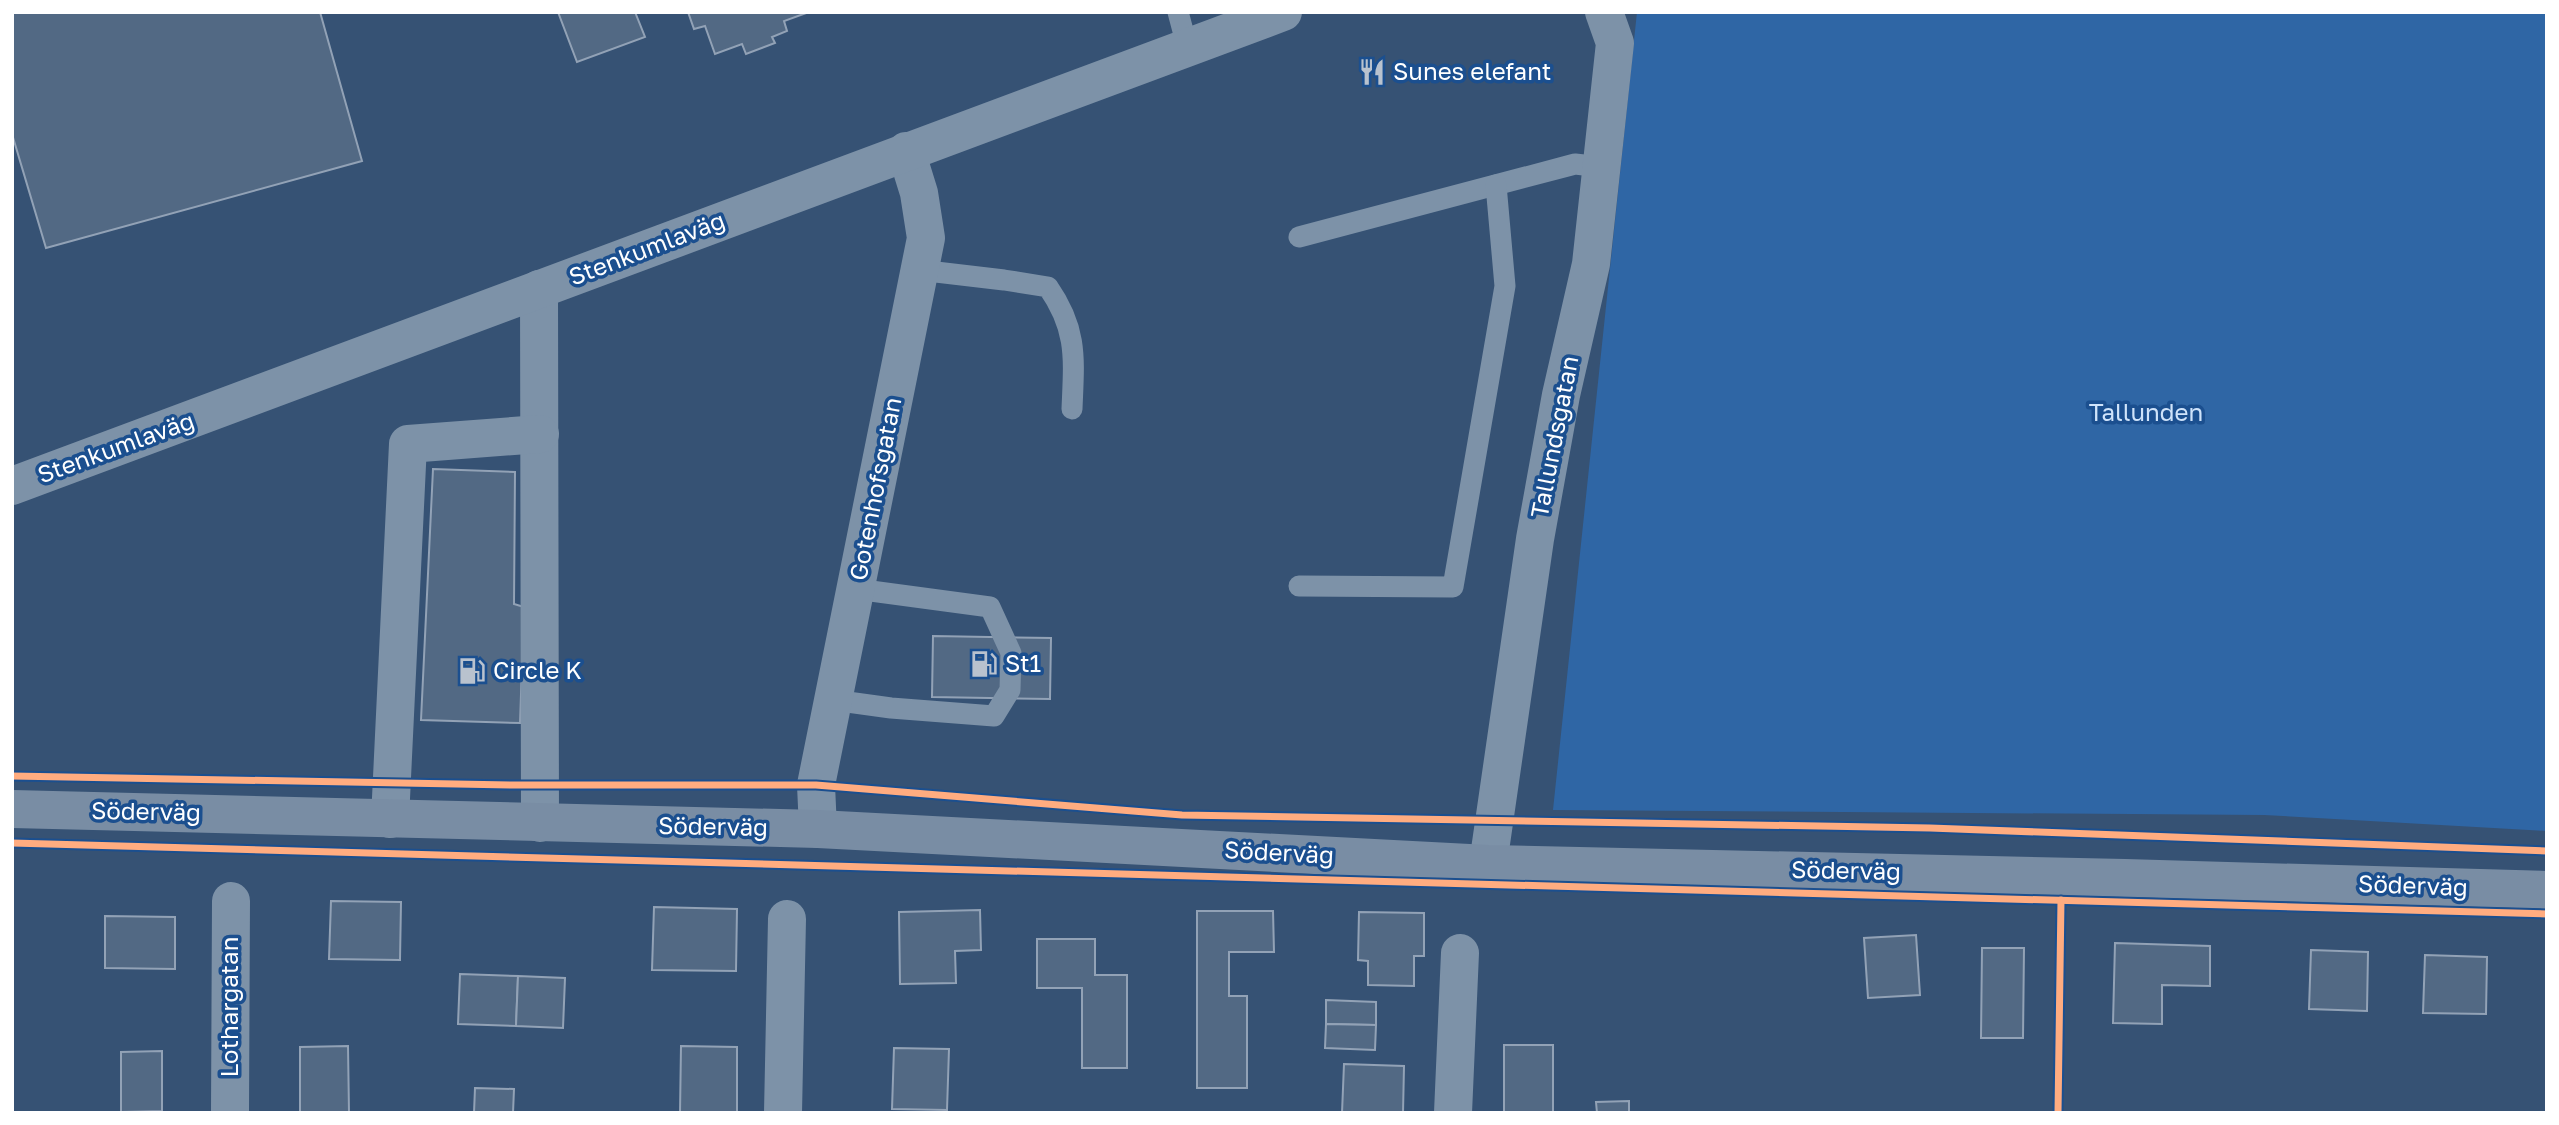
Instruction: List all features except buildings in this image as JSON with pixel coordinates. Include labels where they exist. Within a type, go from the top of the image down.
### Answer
[{"type":"main road","name":"Söderväg","points":[[12,809],[818,829],[1488,864],[2125,877],[2547,890]]},
{"type":"street","name":"Stenkumlaväg","points":[[12,486],[906,151],[1183,29],[1283,12]]},
{"type":"street","name":"Tallundsgatan","points":[[1488,864],[1535,539],[1562,395],[1591,264],[1615,43],[1604,12]]},
{"type":"street","name":"Gotenhofsgatan","points":[[818,829],[816,785],[926,238],[919,193],[906,151]]},
{"type":"street","points":[[539,289],[540,823]]},
{"type":"street","points":[[390,819],[408,444],[540,434]]},
{"type":"street","name":"Lothargatan","points":[[230,1113],[231,901]]},
{"type":"street","points":[[783,1113],[787,919]]},
{"type":"street","points":[[1453,1113],[1460,953]]},
{"type":"lane","points":[[1299,237],[1575,164],[1602,167]]},
{"type":"lane","points":[[1299,586],[1453,587],[1505,286],[1496,185]]},
{"type":"lane","points":[[919,271],[1048,287],[1062,308],[1074,346],[1072,409]]},
{"type":"lane","points":[[833,700],[891,708],[994,716],[1010,690],[1011,653],[989,607],[856,589]]},
{"type":"green space","name":"Tallunden","points":[[1637,12],[2547,12],[2547,831],[2264,815],[1553,810]]},
{"type":"cycle path","points":[[12,776],[512,785],[816,785],[1182,815],[1930,828],[2547,851]]},
{"type":"cycle path","points":[[12,843],[2547,914]]},
{"type":"cycle path","points":[[2058,1113],[2061,900]]},
{"type":"place","name":"Sunes elefant","points":[[1372,72]]},
{"type":"place","name":"St1","points":[[984,664]]},
{"type":"place","name":"Circle K","points":[[472,671]]}]
